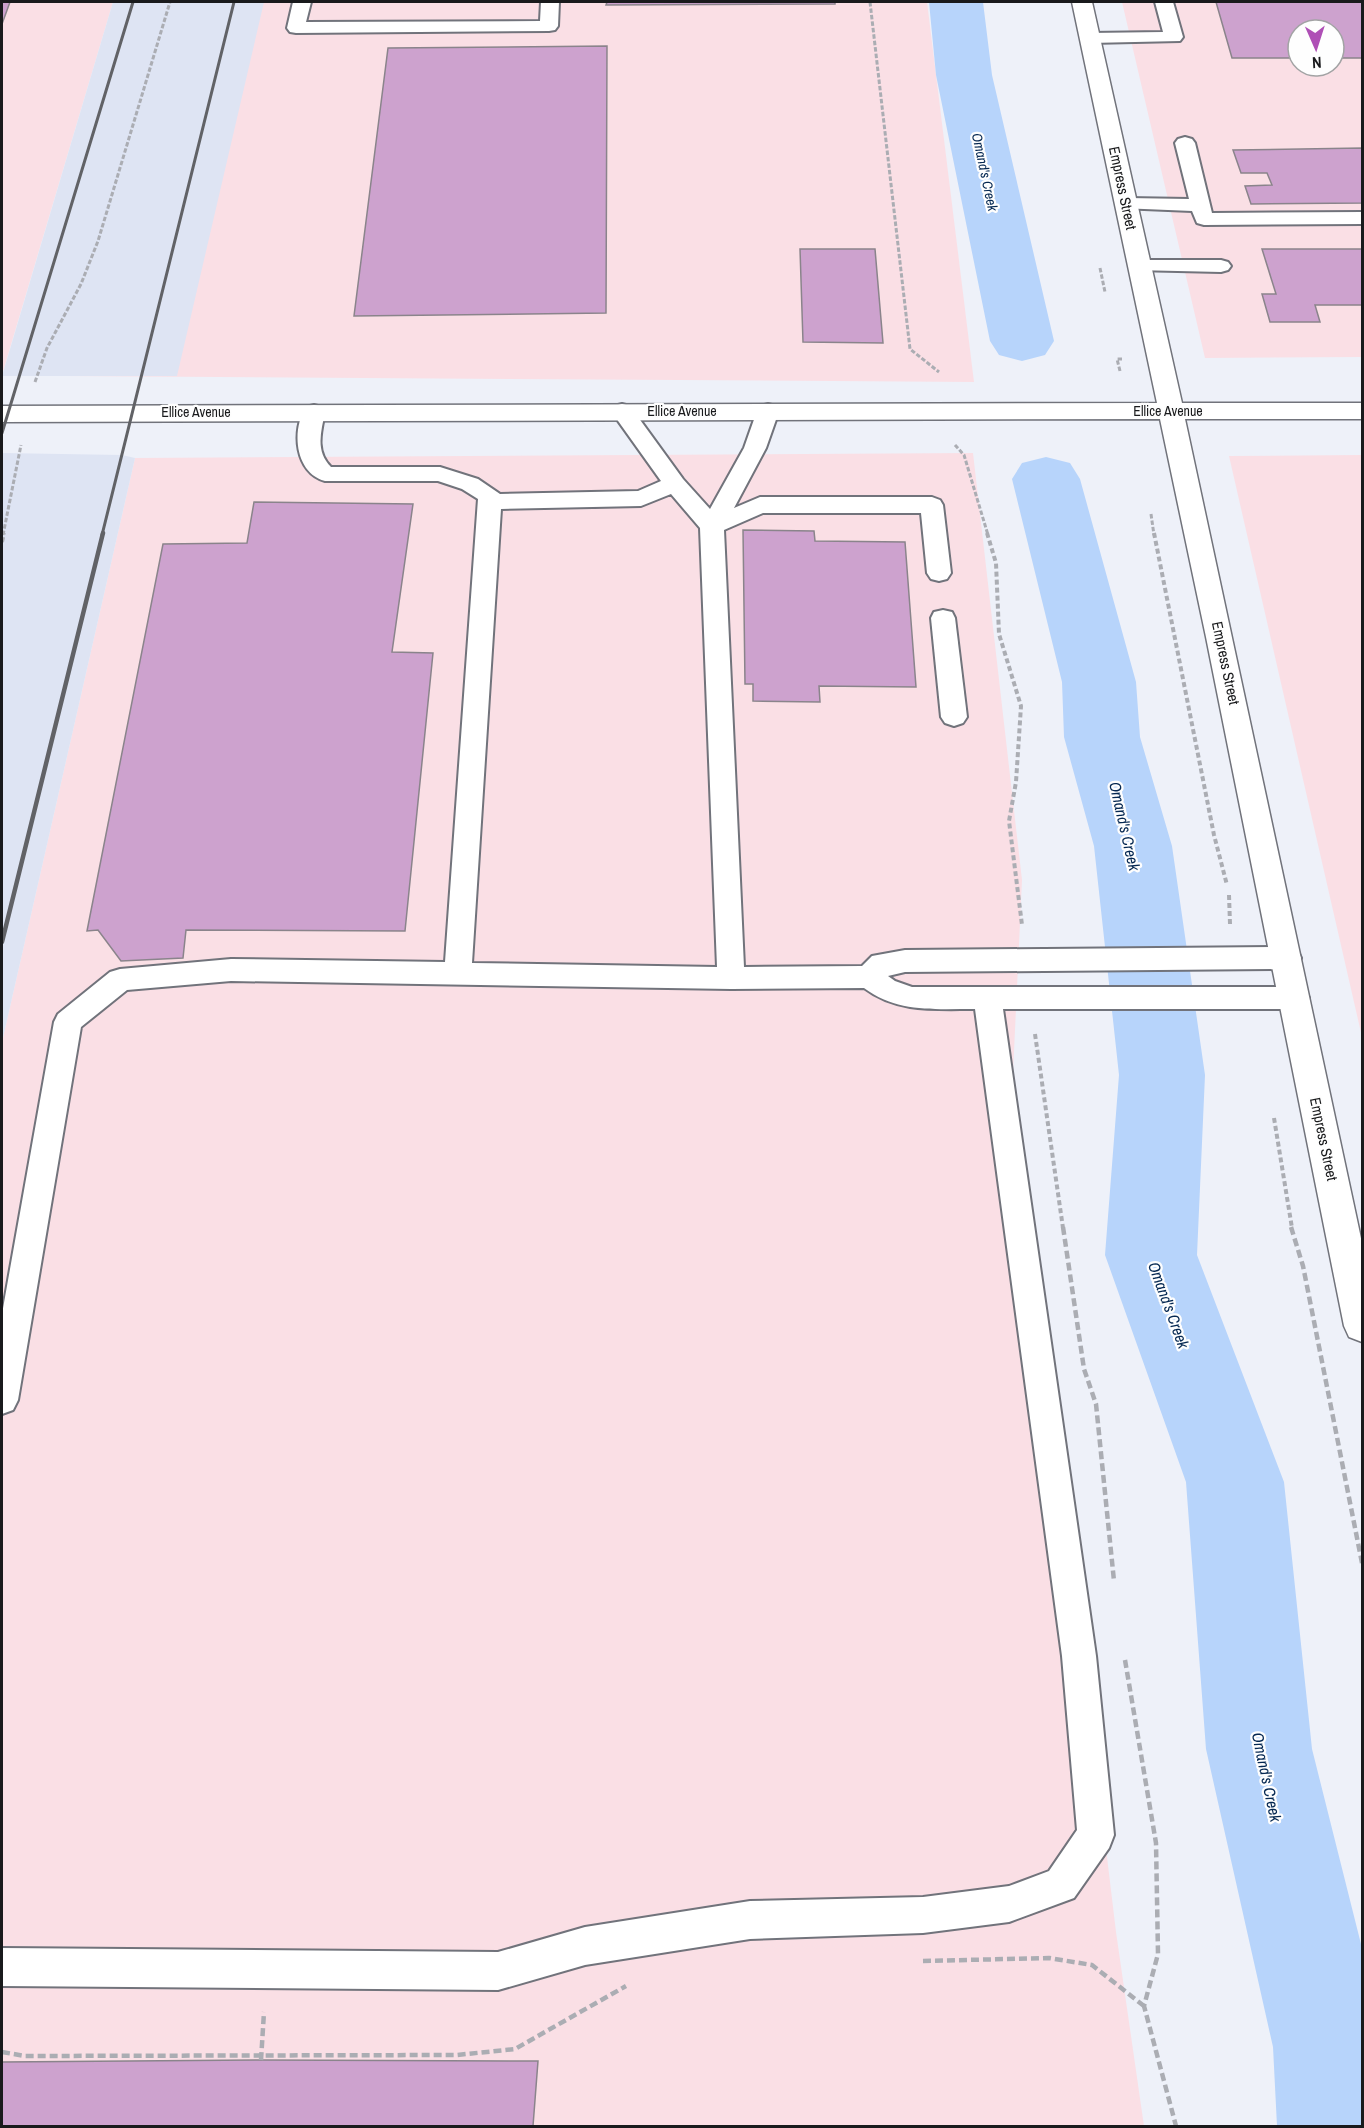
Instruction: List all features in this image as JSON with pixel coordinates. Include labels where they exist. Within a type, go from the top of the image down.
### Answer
[{"type":"main road","name":"Empress Street","points":[[1082,2],[1172,411],[1362,1326]]},
{"type":"main road","name":"Ellice Avenue","points":[[2,414],[1362,411]]},
{"type":"lane","points":[[302,2],[296,28],[549,26],[550,2]]},
{"type":"lane","points":[[1090,38],[1174,37],[1164,2]]},
{"type":"lane","points":[[1185,143],[1204,219],[1362,218]]},
{"type":"lane","points":[[1127,204],[1200,205]]},
{"type":"lane","points":[[1141,266],[1221,266]]},
{"type":"lane","points":[[622,411],[675,484],[712,526]]},
{"type":"lane","points":[[731,978],[712,526],[755,448],[768,411]]},
{"type":"lane","points":[[314,412],[307,440],[313,465],[325,474],[440,474],[470,484],[490,496],[458,973]]},
{"type":"lane","points":[[489,502],[641,498],[675,484]]},
{"type":"lane","points":[[712,526],[760,505],[932,505],[939,573]]},
{"type":"lane","points":[[943,618],[954,717]]},
{"type":"lane","points":[[869,977],[882,964],[905,961],[1287,958]]},
{"type":"lane","points":[[2,1400],[68,1022],[120,980],[231,970],[731,978],[869,977],[885,989],[912,998],[1100,996],[1295,998]]},
{"type":"lane","points":[[2,1967],[498,1971],[585,1946],[750,1920],[923,1915],[1009,1904],[1061,1885],[1096,1835],[1079,1656],[987,997]]},
{"type":"path","points":[[2,542],[36,376],[52,339],[81,284],[99,241],[170,2]]},
{"type":"path","points":[[870,2],[910,349],[939,372]]},
{"type":"path","points":[[954,444],[964,455],[996,563],[999,634],[1021,706],[1016,782],[1009,821],[1025,959]]},
{"type":"path","points":[[1150,503],[1157,557],[1166,589],[1214,834],[1229,895],[1230,924]]},
{"type":"path","points":[[1030,997],[1084,1369],[1096,1404],[1114,1586]]},
{"type":"path","points":[[1124,1654],[1156,1843],[1158,1954],[1144,2006],[1176,2127]]},
{"type":"path","points":[[919,1961],[1049,1958],[1092,1965],[1144,2006]]},
{"type":"path","points":[[2,2052],[25,2056],[457,2055],[515,2049],[628,1985]]},
{"type":"shaded area","points":[[2,2],[113,2],[2,375]]},
{"type":"shaded area","points":[[113,2],[264,2],[177,376],[2,376]]},
{"type":"shaded area","points":[[209,2],[927,2],[974,382],[66,376]]},
{"type":"shaded area","points":[[1122,2],[1362,2],[1362,357],[1205,358]]},
{"type":"shaded area","points":[[2,453],[122,455],[135,458],[2,1042]]},
{"type":"shaded area","points":[[973,453],[1022,880],[1013,1073],[1116,1932],[1144,2126],[2,2126],[2,1042],[135,458]]},
{"type":"shaded area","points":[[1362,455],[1362,1037],[1229,456]]},
{"type":"building","points":[[2,2],[10,2],[2,24]]},
{"type":"building","points":[[607,2],[835,2],[835,4],[606,5]]},
{"type":"building","points":[[1216,2],[1362,2],[1362,58],[1346,58],[1346,18],[1286,18],[1286,58],[1232,58]]},
{"type":"building","points":[[607,46],[606,313],[354,316],[388,48]]},
{"type":"building","points":[[1362,148],[1362,203],[1251,204],[1245,186],[1272,185],[1267,173],[1241,173],[1233,150]]},
{"type":"building","points":[[800,249],[875,249],[883,343],[803,342]]},
{"type":"building","points":[[1262,249],[1362,249],[1362,305],[1315,305],[1320,322],[1270,322],[1262,294],[1276,294]]},
{"type":"building","points":[[254,502],[413,504],[392,652],[433,653],[405,931],[186,930],[183,958],[121,961],[98,930],[87,931],[163,544],[247,543]]},
{"type":"building","points":[[743,530],[814,531],[815,541],[905,542],[916,687],[819,686],[820,702],[753,701],[753,684],[745,684]]},
{"type":"building","points":[[538,2061],[533,2126],[2,2126],[2,2062]]},
{"type":"waterway","name":"Omand's Creek","points":[[956,2],[964,75],[1022,341]]},
{"type":"waterway","name":"Omand's Creek","points":[[1046,479],[1099,682],[1102,737],[1133,846],[1162,1075],[1151,1255],[1235,1482],[1259,1749],[1330,2047],[1336,2126]]},
{"type":"railway","points":[[2,433],[133,2]]},
{"type":"railway","points":[[102,535],[234,2]]},
{"type":"railway","points":[[2,942],[103,533]]}]
